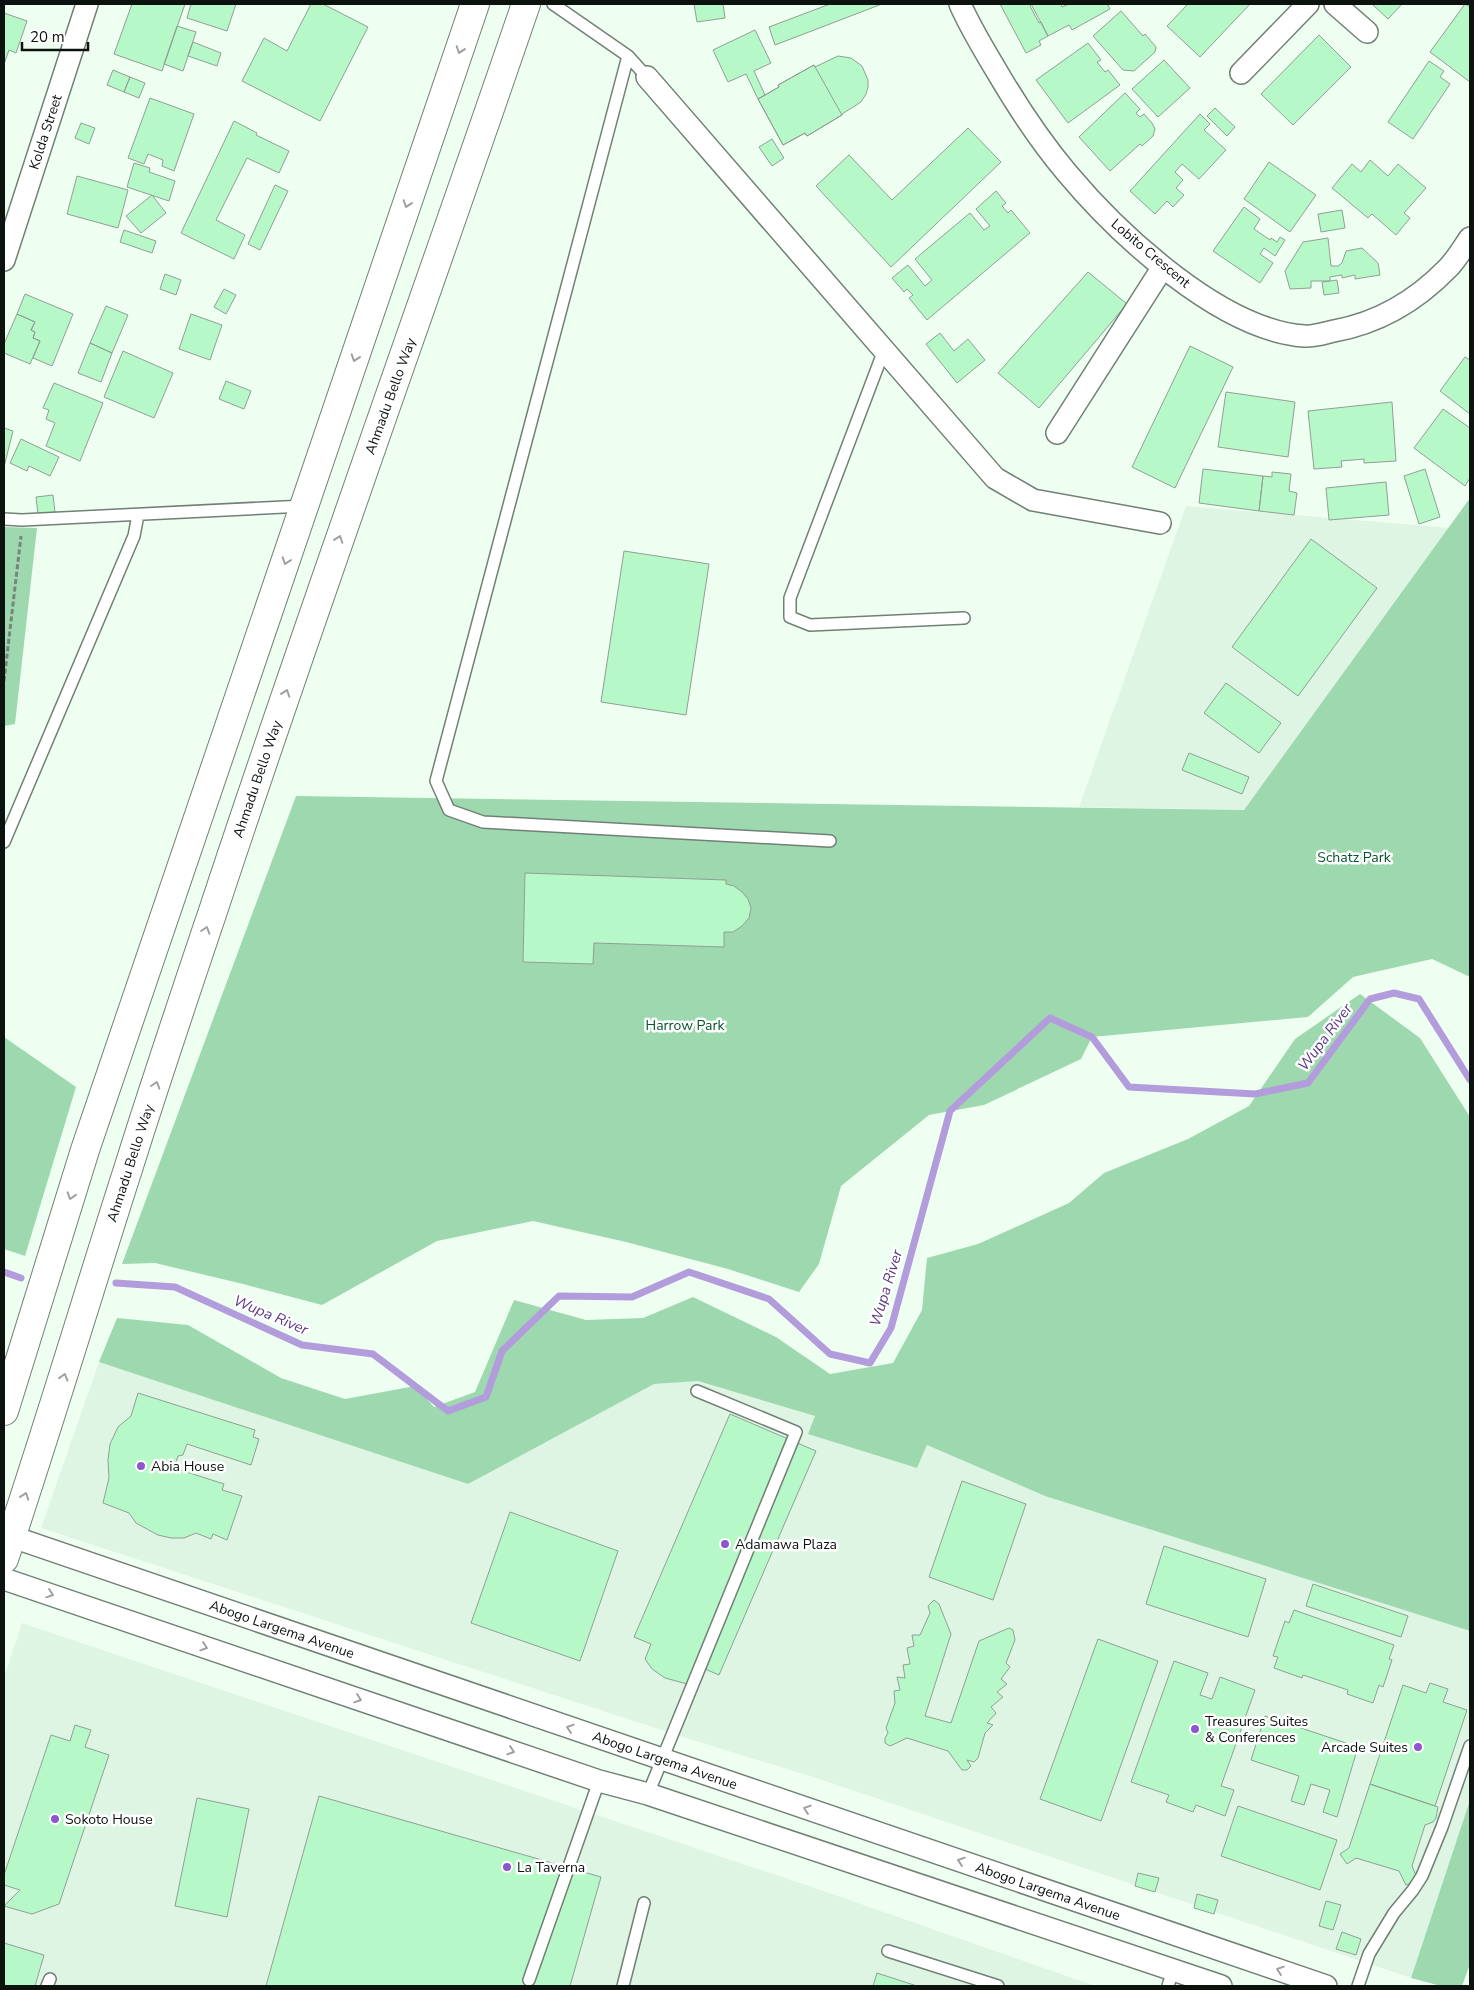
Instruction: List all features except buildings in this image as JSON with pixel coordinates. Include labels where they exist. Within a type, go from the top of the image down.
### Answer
[{"type":"main road","points":[[4,1410],[85,1150],[475,4]]},
{"type":"main road","name":"Ahmadu Bello Way","points":[[6,1543],[49,1423],[129,1164],[321,591],[423,304],[526,4]]},
{"type":"street","name":"Kolda Street","points":[[4,260],[87,4]]},
{"type":"street","name":"Lobito Crescent","points":[[960,4],[969,25],[1019,109],[1067,173],[1110,219],[1163,267],[1215,305],[1260,327],[1306,337],[1348,329],[1385,315],[1419,295],[1449,267],[1470,238]]},
{"type":"street","points":[[1240,73],[1308,4]]},
{"type":"street","points":[[1335,4],[1367,32]]},
{"type":"street","points":[[647,77],[995,478],[1033,500],[1160,523]]},
{"type":"street","points":[[1057,433],[1163,267]]},
{"type":"street","name":"Abogo Largema Avenue","points":[[6,1543],[662,1759],[1326,1986]]},
{"type":"street","points":[[4,1579],[599,1781],[648,1794],[1170,1978],[1221,1986]]},
{"type":"lane","points":[[553,4],[628,56],[647,77]]},
{"type":"lane","points":[[628,56],[436,781],[449,810],[483,822],[830,841]]},
{"type":"lane","points":[[884,350],[790,598],[790,617],[810,625],[964,618]]},
{"type":"lane","points":[[4,519],[22,520],[305,506]]},
{"type":"lane","points":[[4,842],[134,536],[138,514]]},
{"type":"lane","points":[[4,810],[18,808]]},
{"type":"lane","points":[[648,1794],[796,1432],[697,1391]]},
{"type":"lane","points":[[1358,1986],[1369,1954],[1394,1913],[1422,1876],[1452,1802],[1470,1746]]},
{"type":"lane","points":[[529,1980],[599,1781]]},
{"type":"lane","points":[[623,1986],[644,1903]]},
{"type":"lane","points":[[888,1951],[998,1986]]},
{"type":"path","points":[[4,681],[22,520]]},
{"type":"shaded area","points":[[1186,506],[1450,528],[1245,810],[1079,807]]},
{"type":"shaded area","points":[[99,1362],[468,1484],[654,1384],[698,1381],[815,1416],[809,1434],[917,1468],[927,1445],[1045,1496],[1470,1631],[1470,1800],[1411,1978],[813,1777],[686,1738],[41,1528]]},
{"type":"shaded area","points":[[22,1623],[818,1889],[1095,1986],[4,1986],[4,1677]]},
{"type":"green space","name":"Harrow Park","points":[[1470,498],[1470,977],[1432,959],[1353,977],[1308,1017],[1092,1037],[1081,1059],[984,1105],[929,1115],[841,1186],[819,1264],[799,1292],[728,1269],[626,1242],[533,1221],[437,1241],[322,1305],[155,1263],[122,1264],[296,796],[1244,810]]},
{"type":"green space","points":[[4,527],[37,528],[15,724],[4,726]]},
{"type":"green space","points":[[1360,994],[1420,1038],[1470,1117],[1470,1631],[1045,1496],[927,1445],[917,1468],[808,1434],[815,1416],[698,1381],[654,1384],[468,1484],[99,1362],[117,1318],[188,1325],[281,1378],[345,1399],[415,1386],[434,1407],[475,1392],[514,1300],[586,1320],[643,1318],[693,1297],[776,1337],[830,1374],[893,1363],[922,1310],[927,1258],[978,1244],[1069,1203],[1104,1173],[1188,1139],[1249,1106],[1295,1039]]},
{"type":"green space","points":[[4,1037],[76,1087],[25,1256],[4,1249]]},
{"type":"green space","points":[[1470,1800],[1470,1964],[1462,1986],[1441,1986],[1411,1978]]},
{"type":"waterway","name":"Wupa River","points":[[116,1283],[175,1287],[302,1345],[373,1354],[448,1411],[486,1397],[502,1351],[559,1296],[632,1297],[689,1272],[769,1299],[830,1354],[870,1363],[891,1328],[950,1111],[1050,1018],[1092,1037],[1129,1087],[1255,1094],[1308,1083],[1370,999],[1394,993],[1419,999],[1470,1080]]},
{"type":"waterway","name":"Wupa River","points":[[4,1272],[21,1278]]},
{"type":"place","name":"Abia House","points":[[141,1466]]},
{"type":"place","name":"Adamawa Plaza","points":[[725,1544]]},
{"type":"place","name":"Treasures Suites & Conferences","points":[[1195,1729]]},
{"type":"place","name":"Arcade Suites","points":[[1418,1747]]},
{"type":"place","name":"Sokoto House","points":[[55,1819]]},
{"type":"place","name":"La Taverna","points":[[507,1867]]},
{"type":"park label","name":"Schatz Park","points":[[1354,857]]}]
